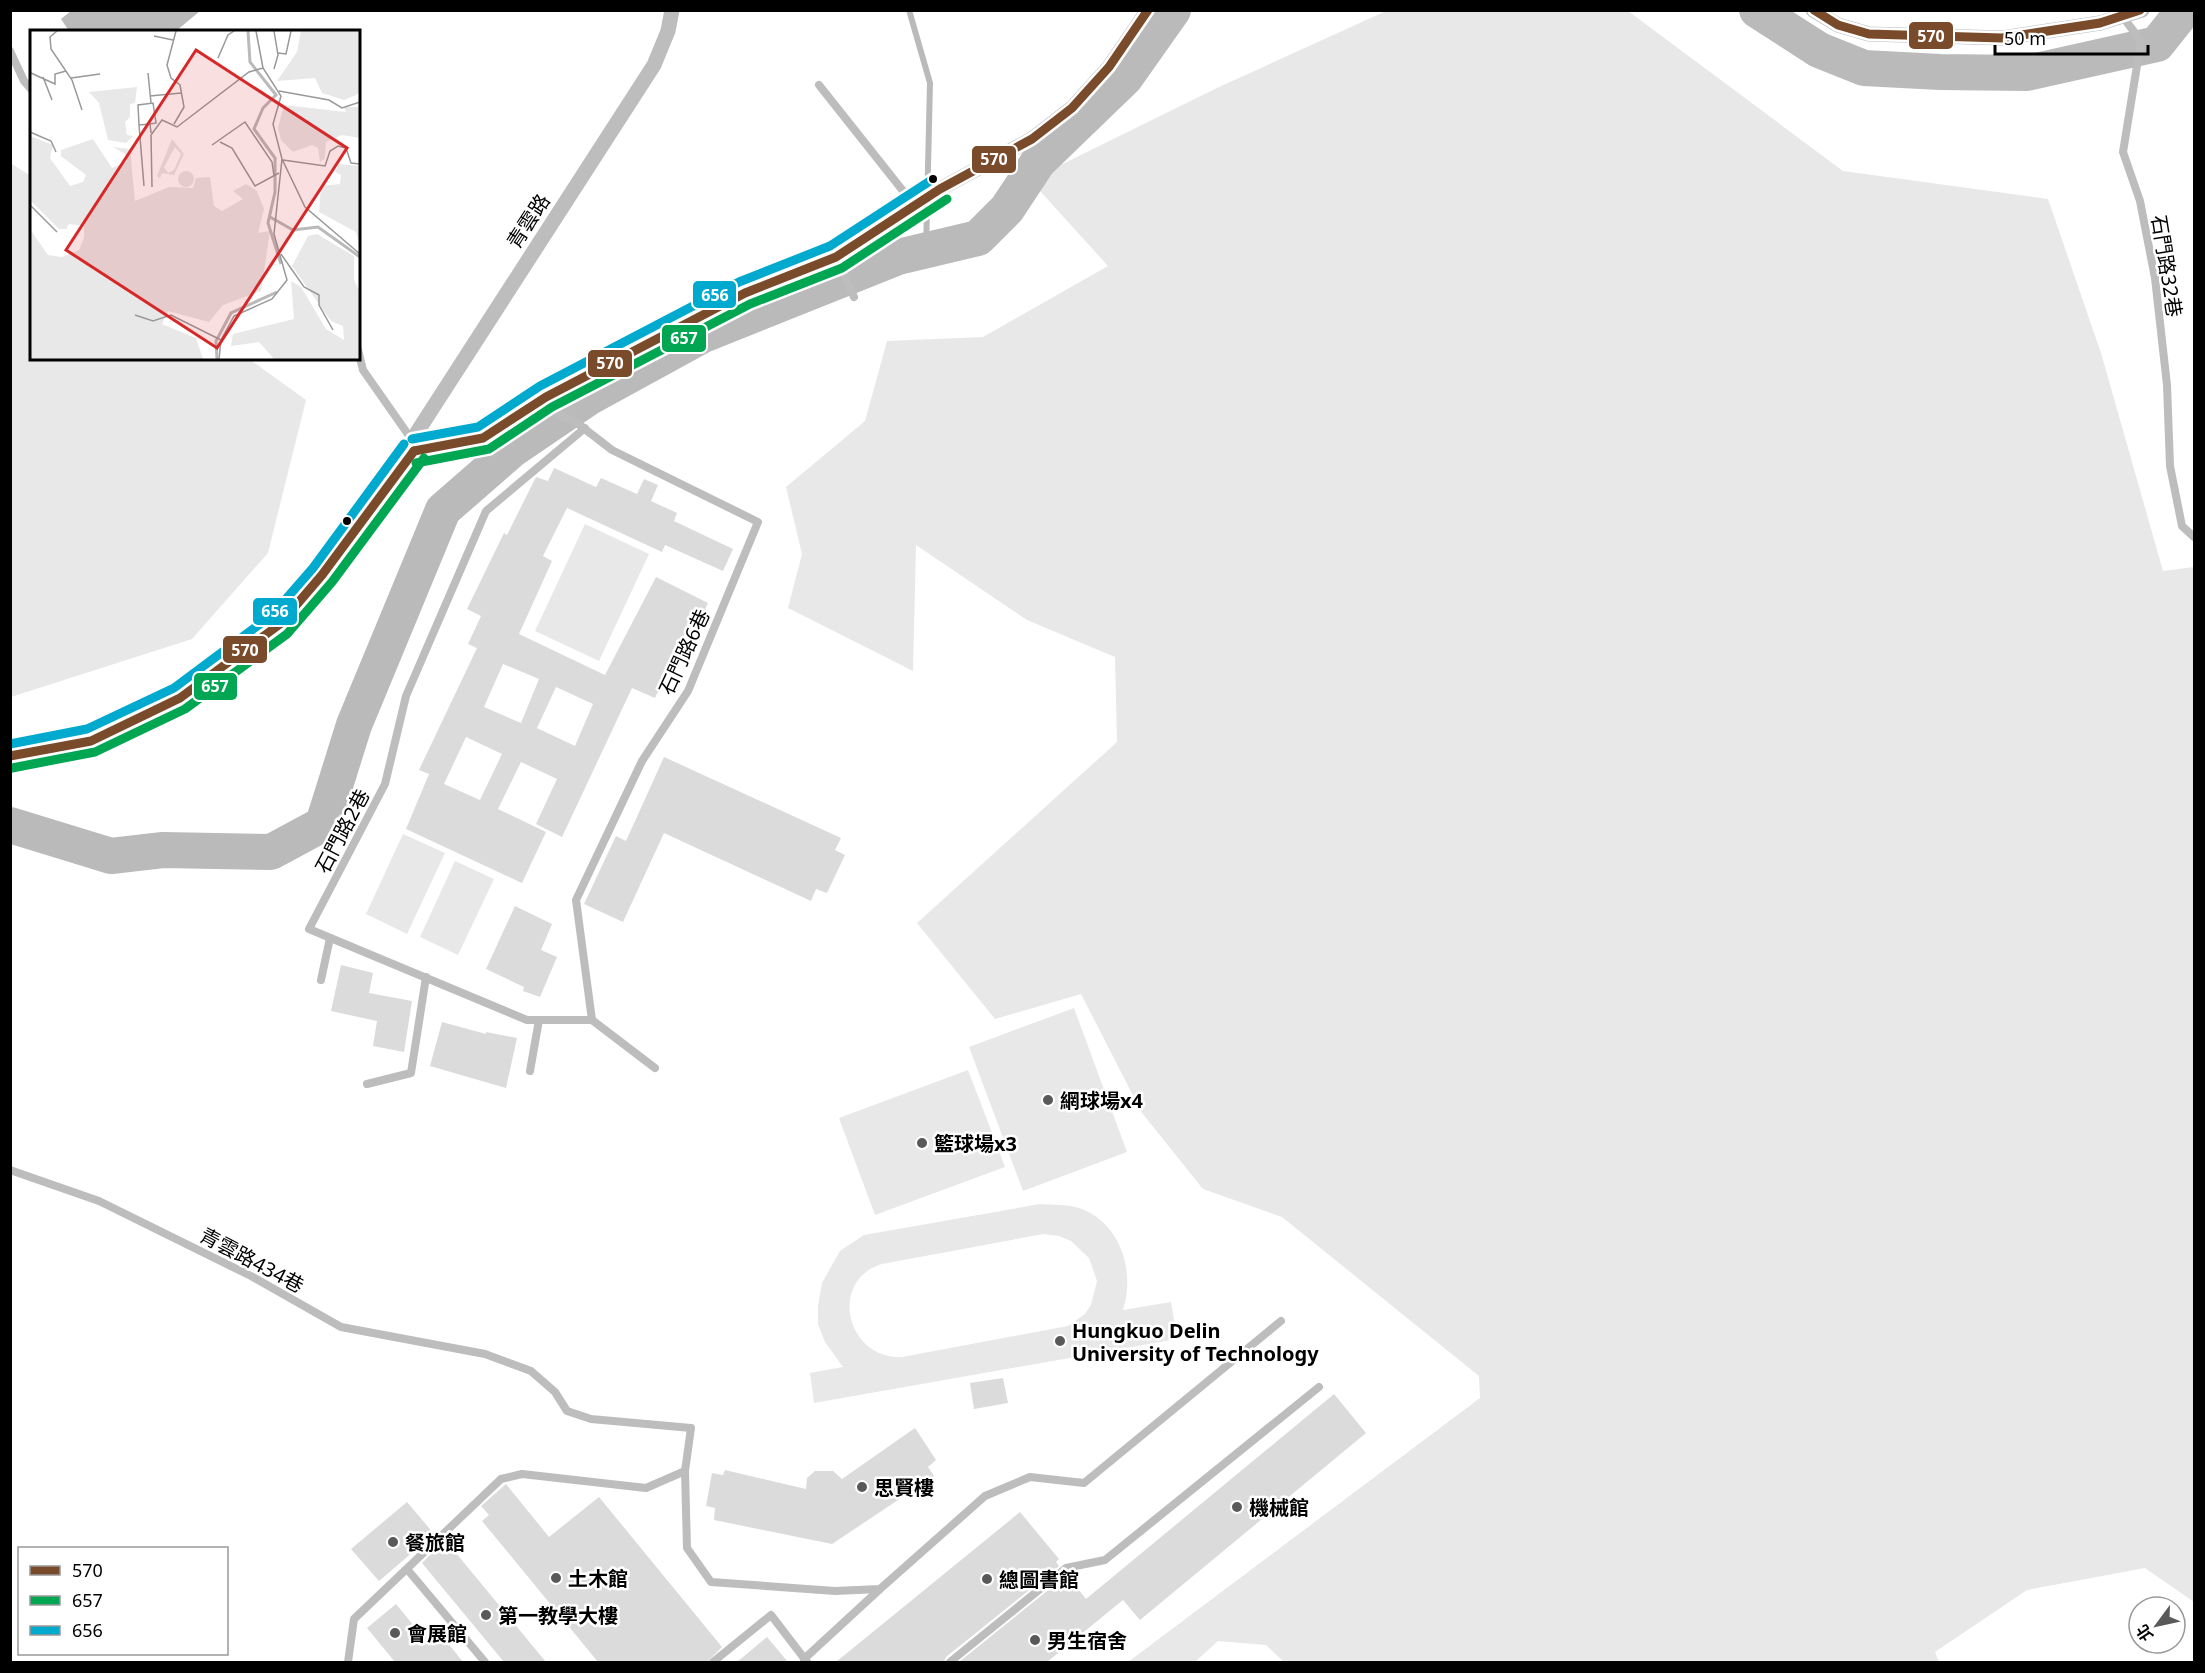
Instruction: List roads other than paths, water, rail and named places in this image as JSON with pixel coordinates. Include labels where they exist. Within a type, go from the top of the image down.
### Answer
[{"type":"street","name":"青雲路","points":[[413,445],[654,65],[668,31],[672,10]]},
{"type":"street","points":[[10,756],[91,741],[180,698],[280,624],[322,575],[413,445],[483,438],[536,404],[745,293],[836,258],[940,189],[1032,139],[1071,108],[1108,68],[1148,10]]},
{"type":"street","points":[[1812,10],[1838,24],[1869,34],[2002,38],[2123,17],[2142,10]]},
{"type":"lane","name":"石門路32巷","points":[[2123,17],[2141,41],[2123,152],[2140,201],[2155,278],[2167,385],[2170,466],[2182,526],[2194,537]]},
{"type":"lane","points":[[10,51],[24,81],[30,88]]},
{"type":"lane","points":[[819,85],[915,206]]},
{"type":"lane","points":[[836,258],[854,297]]},
{"type":"lane","points":[[360,358],[363,370],[413,445]]},
{"type":"lane","name":"石門路6巷","points":[[536,404],[577,423],[612,450],[758,522],[688,691],[642,761],[576,900],[592,1020]]},
{"type":"lane","name":"石門路2巷","points":[[585,429],[486,511],[406,696],[385,784],[309,929],[527,1020],[592,1020]]},
{"type":"lane","points":[[321,980],[330,938]]},
{"type":"lane","points":[[367,1084],[411,1073],[426,977]]},
{"type":"lane","points":[[530,1071],[539,1020]]},
{"type":"lane","points":[[592,1020],[655,1068]]},
{"type":"lane","name":"青雲路434巷","points":[[10,1170],[99,1201],[251,1276],[341,1327],[485,1354],[531,1371],[555,1392],[567,1411],[591,1419],[691,1428],[685,1471]]},
{"type":"lane","points":[[713,1662],[771,1615],[805,1661],[880,1589],[985,1496],[1030,1477],[1084,1483],[1281,1322]]},
{"type":"lane","points":[[950,1662],[1066,1568],[1105,1560],[1319,1387]]},
{"type":"lane","points":[[348,1662],[354,1619],[501,1479],[522,1474],[646,1488],[685,1471],[687,1548],[711,1582],[835,1591],[880,1589]]},
{"type":"lane","points":[[407,1569],[485,1662]]},
{"type":"waterway","points":[[909,10],[930,83],[926,251]]},
{"type":"waterway","points":[[10,825],[111,856],[163,850],[271,852],[323,824],[354,725],[443,510],[513,449],[588,398],[703,335],[898,257],[978,238],[1007,209],[1038,162],[1125,78],[1173,10]]},
{"type":"waterway","points":[[1757,10],[1819,50],[1864,68],[2027,73],[2157,44],[2184,10]]},
{"type":"place","name":"網球場x4","points":[[1048,1100]]},
{"type":"place","name":"籃球場x3","points":[[922,1143]]},
{"type":"place","name":"Hungkuo Delin University of Technology","points":[[1060,1341]]},
{"type":"place","name":"思賢樓","points":[[862,1487]]},
{"type":"place","name":"機械館","points":[[1237,1507]]},
{"type":"place","name":"餐旅館","points":[[393,1542]]},
{"type":"place","name":"土木館","points":[[556,1578]]},
{"type":"place","name":"總圖書館","points":[[987,1579]]},
{"type":"place","name":"第一教學大樓","points":[[486,1615]]},
{"type":"place","name":"會展館","points":[[395,1633]]},
{"type":"place","name":"男生宿舍","points":[[1035,1640]]}]
